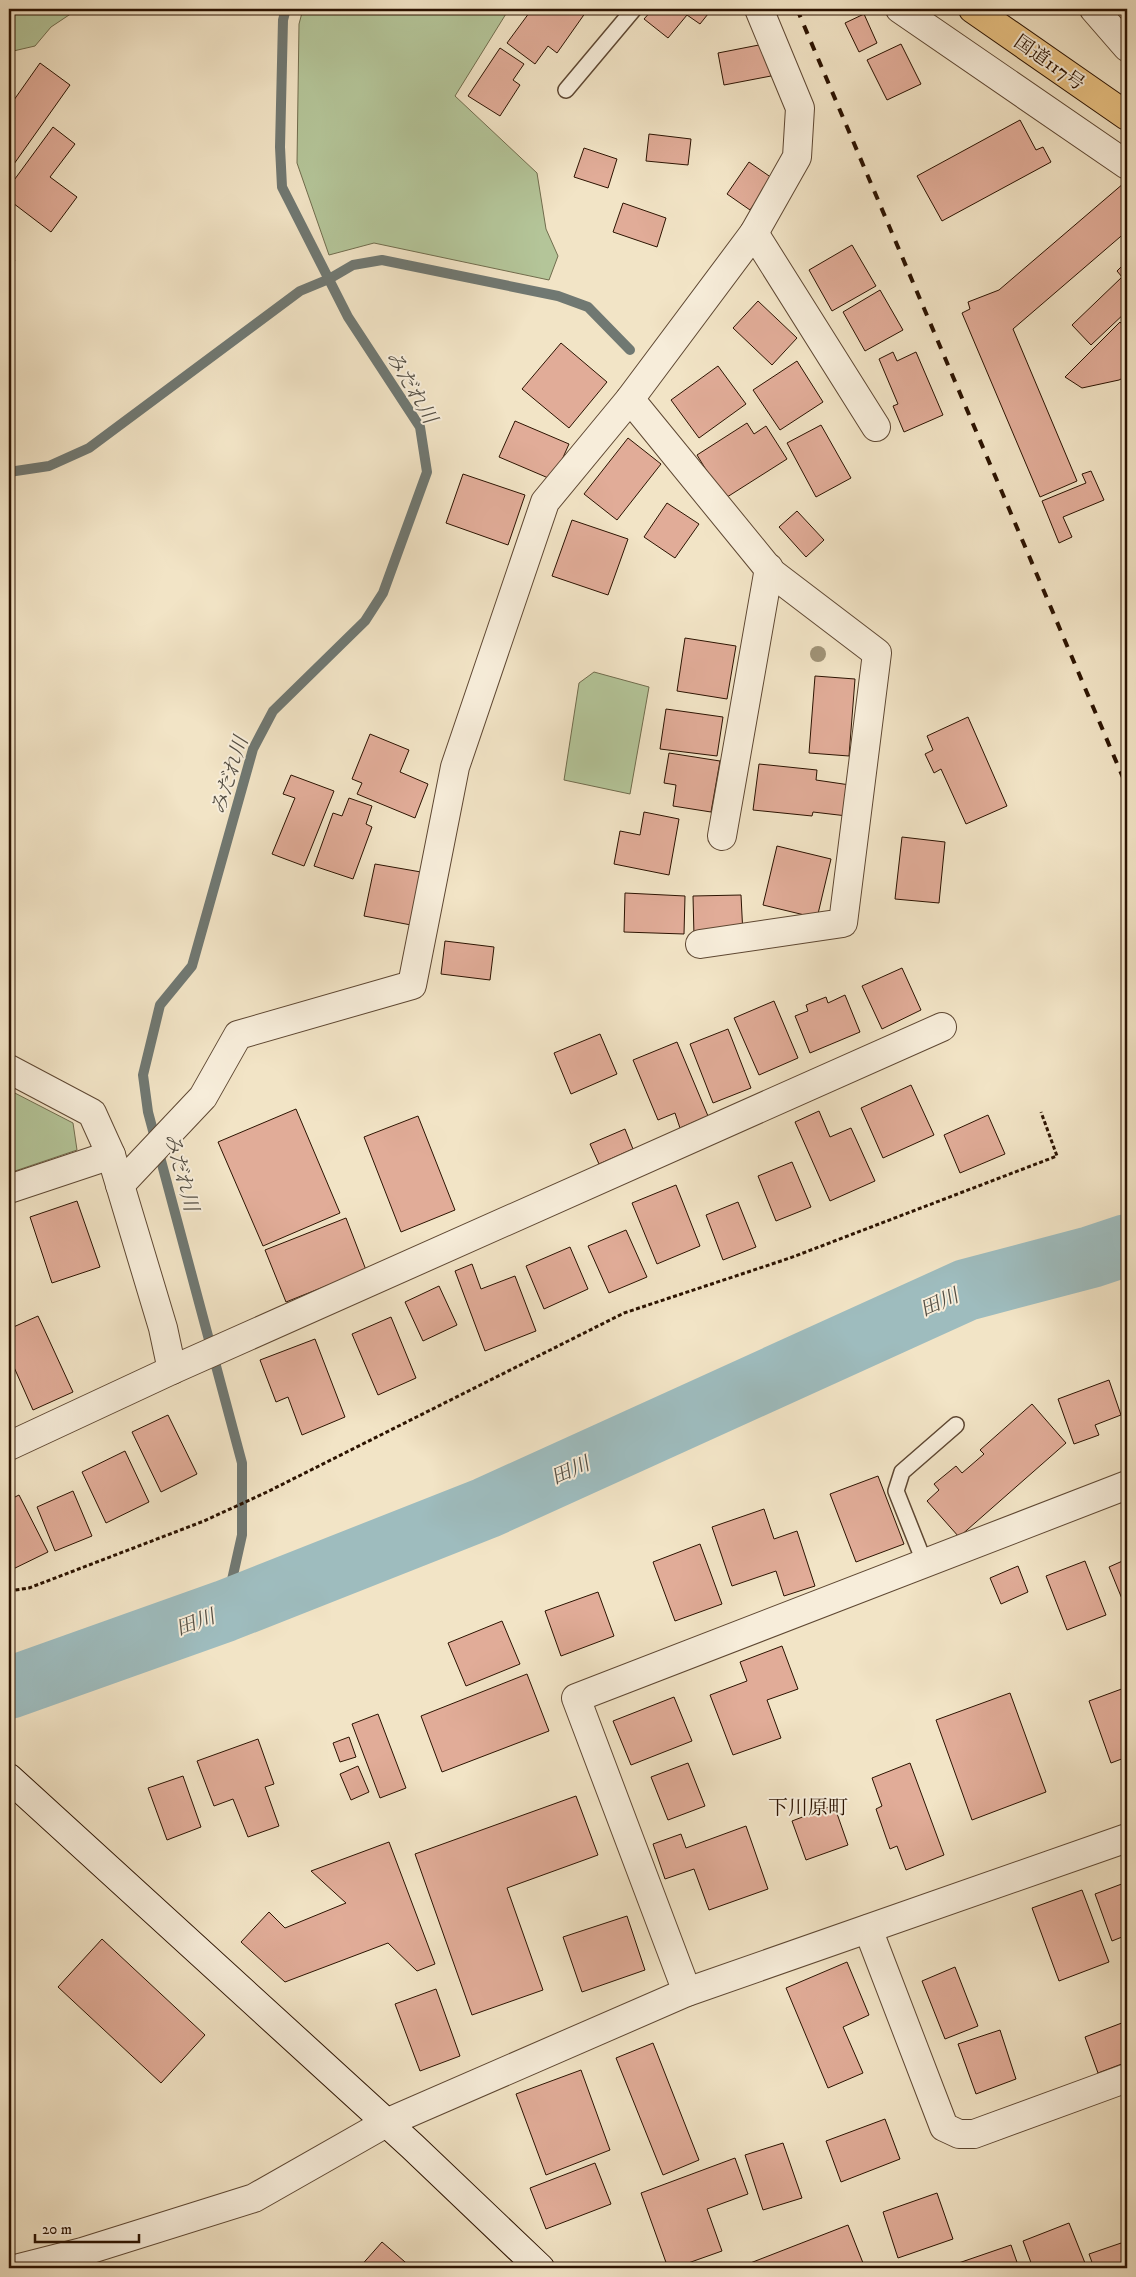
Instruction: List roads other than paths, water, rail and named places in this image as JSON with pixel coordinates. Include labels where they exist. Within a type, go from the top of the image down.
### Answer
[{"type":"highway","name":"国道117号","points":[[973,9],[1127,116]]},
{"type":"street","points":[[120,1185],[203,1097],[238,1035],[412,985],[455,767],[545,502],[630,399],[754,233],[798,157],[800,108],[759,9]]},
{"type":"street","points":[[903,9],[1127,165]]},
{"type":"street","points":[[1094,9],[1127,47]]},
{"type":"street","points":[[754,233],[876,427]]},
{"type":"street","points":[[630,399],[768,568],[877,653],[843,924],[700,944]]},
{"type":"street","points":[[722,836],[768,568]]},
{"type":"street","points":[[9,1446],[172,1370],[942,1027]]},
{"type":"street","points":[[9,1069],[92,1113],[111,1154],[163,1328],[172,1370]]},
{"type":"street","points":[[9,1189],[111,1154]]},
{"type":"street","points":[[688,1992],[576,1698],[1127,1485]]},
{"type":"street","points":[[9,1778],[386,2123],[540,2268]]},
{"type":"street","points":[[19,2268],[85,2260],[254,2198],[386,2123],[688,1992],[1127,1838]]},
{"type":"street","points":[[868,1929],[944,2127],[959,2134],[974,2134],[1127,2078]]},
{"type":"lane","points":[[566,90],[634,9]]},
{"type":"lane","points":[[925,1564],[896,1491],[902,1472],[956,1425]]},
{"type":"waterway","name":"みだれ川","points":[[225,1611],[242,1535],[242,1463],[148,1112],[143,1075],[160,1005],[192,966],[253,749],[273,711],[365,621],[383,593],[427,472],[420,427],[348,317],[282,187],[280,147],[283,20],[286,9]]},
{"type":"waterway","points":[[9,472],[49,466],[89,448],[300,291],[329,279],[353,265],[382,260],[558,296],[588,307],[630,350]]},
{"type":"waterway","name":"田川","points":[[9,1688],[225,1611],[486,1508],[966,1290],[1091,1257],[1127,1245]]},
{"type":"railway","points":[[797,9],[1127,787]]},
{"type":"district","name":"下川原町","points":[[808,1807]]}]
